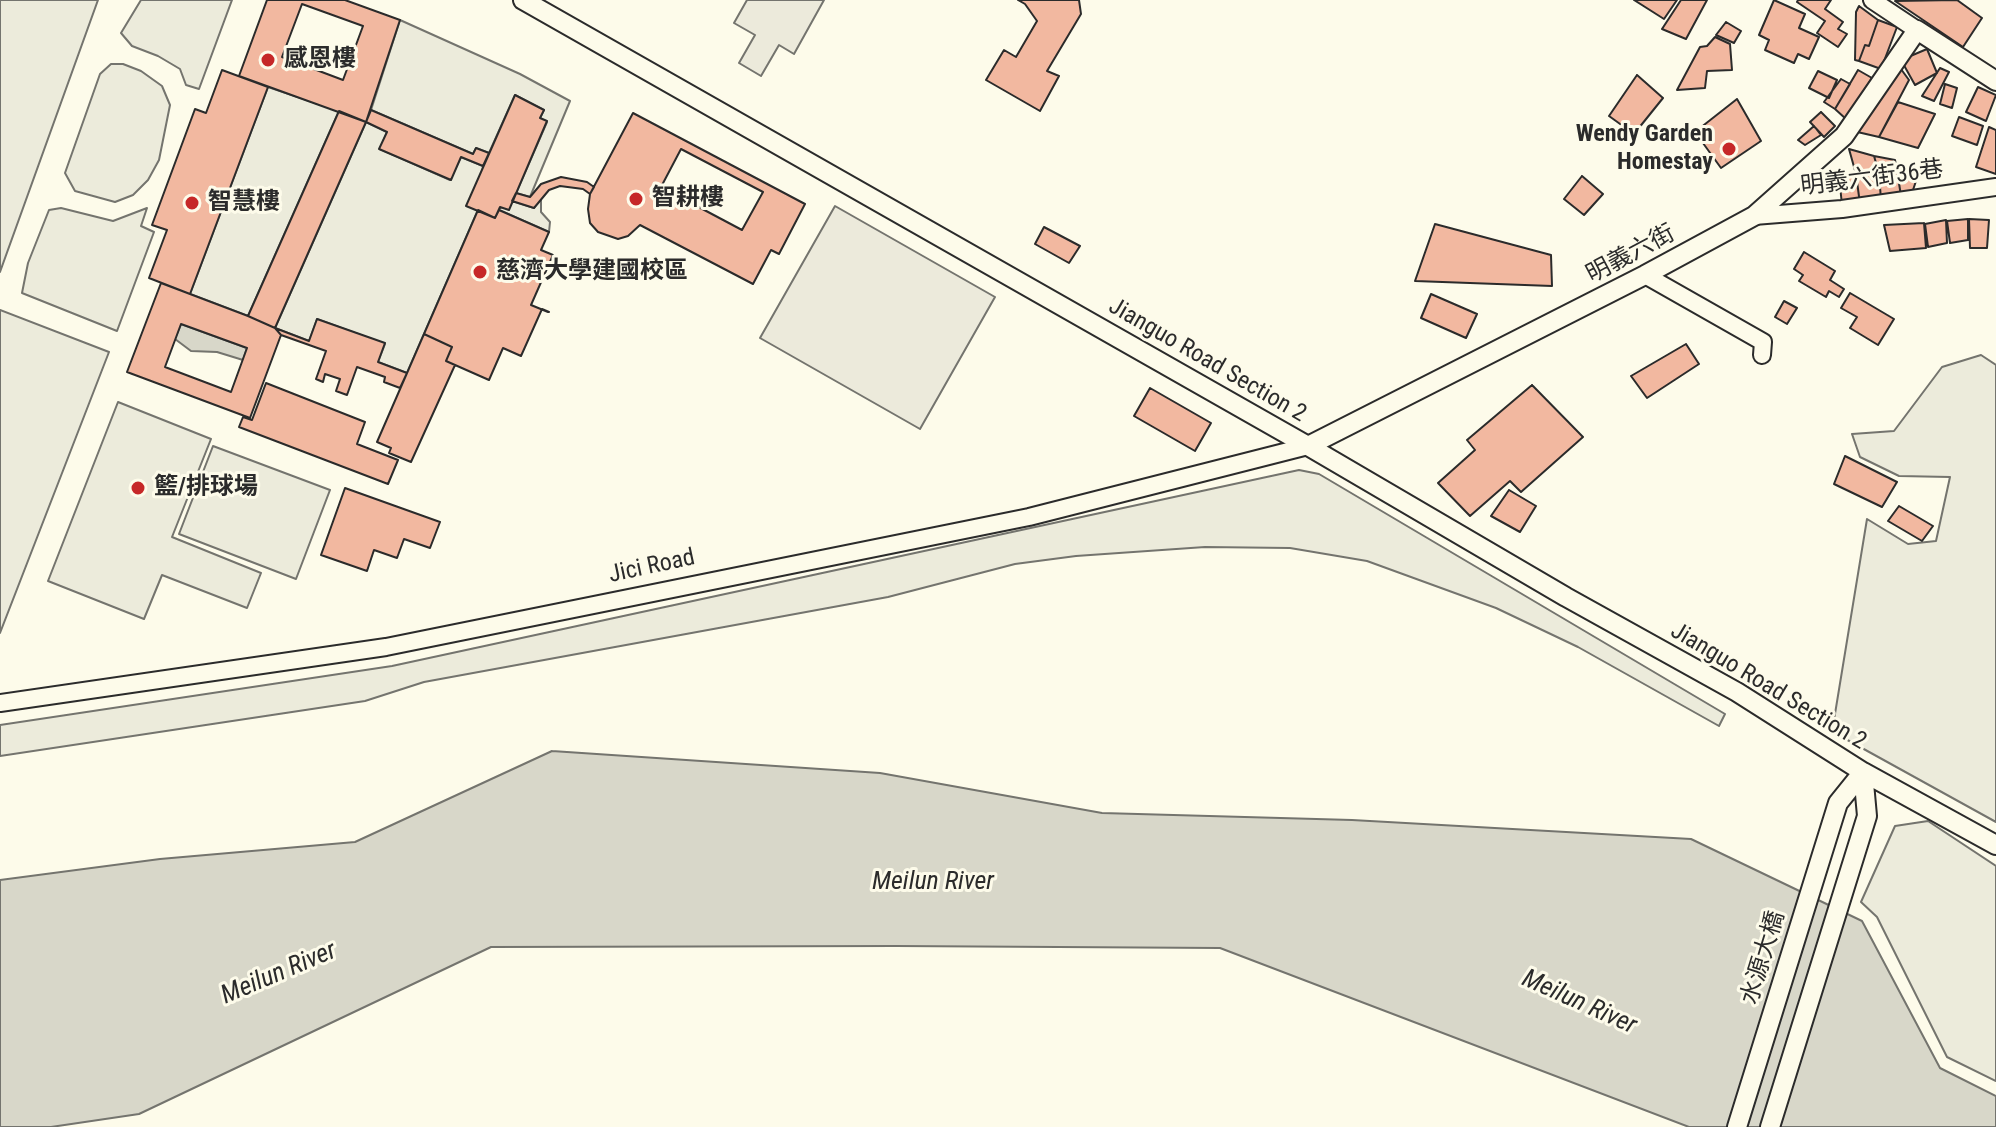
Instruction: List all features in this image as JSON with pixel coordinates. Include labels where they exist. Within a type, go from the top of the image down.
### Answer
[{"type":"street","name":"Jianguo Road Section 2","points":[[523,0],[1737,692],[1863,772],[1996,845]]},
{"type":"street","points":[[1883,3],[1917,30],[1996,81]]},
{"type":"street","name":"明義六街","points":[[1308,446],[1645,275],[1754,216],[1844,136],[1917,30]]},
{"type":"street","name":"明義六街36巷","points":[[1754,216],[1842,209],[1996,187]]},
{"type":"street","points":[[1645,275],[1763,342],[1762,355]]},
{"type":"street","name":"Jici Road","points":[[0,703],[386,647],[1029,517],[1308,446]]},
{"type":"street","points":[[1770,1127],[1867,816],[1863,772]]},
{"type":"street","name":"水源大橋","points":[[1737,1127],[1838,803],[1863,772]]},
{"type":"shaded area","points":[[0,0],[98,0],[0,272]]},
{"type":"shaded area","points":[[141,0],[232,0],[199,89],[186,85],[180,69],[132,46],[121,33]]},
{"type":"shaded area","points":[[747,0],[824,0],[794,54],[779,45],[761,76],[739,63],[755,35],[734,23]]},
{"type":"shaded area","points":[[400,20],[520,74],[570,101],[530,197],[516,193],[547,122],[540,118],[544,110],[515,95],[489,153],[476,148],[473,154],[371,110]]},
{"type":"shaded area","points":[[111,64],[123,64],[141,71],[162,86],[170,105],[159,160],[148,180],[133,195],[115,202],[75,191],[65,173],[100,74]]},
{"type":"shaded area","points":[[268,87],[339,111],[248,316],[190,294]]},
{"type":"shaded area","points":[[366,122],[387,132],[380,149],[450,180],[461,157],[483,166],[478,210],[407,373],[378,362],[385,344],[317,319],[309,341],[275,328]]},
{"type":"shaded area","points":[[541,197],[541,212],[550,222],[549,232],[499,210],[512,201],[534,208]]},
{"type":"shaded area","points":[[835,206],[995,297],[920,429],[760,338]]},
{"type":"shaded area","points":[[61,208],[113,221],[147,208],[141,226],[154,232],[117,331],[22,293],[28,263],[49,210]]},
{"type":"shaded area","points":[[0,310],[109,352],[0,633]]},
{"type":"shaded area","points":[[1981,355],[1996,365],[1996,822],[1842,737],[1833,726],[1867,519],[1908,544],[1936,541],[1950,477],[1899,476],[1860,457],[1852,434],[1894,431],[1942,367]]},
{"type":"shaded area","name":"籃/排球場","points":[[118,402],[211,439],[172,537],[261,573],[247,608],[162,575],[144,619],[48,581]]},
{"type":"shaded area","points":[[213,446],[330,490],[296,579],[179,534]]},
{"type":"shaded area","points":[[1299,470],[1319,474],[1725,714],[1719,726],[1578,647],[1496,608],[1367,561],[1290,548],[1205,547],[1076,556],[1015,564],[888,597],[424,682],[365,701],[0,756],[0,725],[392,666]]},
{"type":"shaded area","points":[[1928,821],[1996,866],[1996,1081],[1947,1057],[1877,917],[1861,902],[1895,826]]},
{"type":"water","points":[[181,324],[247,348],[243,360],[217,352],[191,351],[175,339]]},
{"type":"water","name":"Meilun River","points":[[552,751],[880,773],[1102,813],[1352,820],[1691,839],[1862,921],[1940,1068],[1996,1096],[1996,1127],[1689,1127],[1220,948],[896,946],[491,947],[139,1114],[51,1127],[0,1127],[0,880],[160,859],[355,842]]},
{"type":"building","name":"感恩樓","points":[[267,0],[345,0],[400,20],[366,122],[239,76]],"holes":[[[302,4],[363,26],[343,80],[282,57]]]},
{"type":"building","points":[[1018,0],[1079,0],[1081,14],[1047,71],[1059,76],[1040,111],[986,80],[1004,50],[1016,57],[1037,21],[1025,4]]},
{"type":"building","points":[[1634,0],[1677,0],[1664,19]]},
{"type":"building","points":[[1681,0],[1707,0],[1686,39],[1662,29]]},
{"type":"building","points":[[1774,0],[1805,14],[1799,28],[1819,37],[1809,59],[1798,54],[1794,63],[1765,50],[1769,40],[1759,35]]},
{"type":"building","points":[[1798,0],[1831,0],[1825,9],[1843,22],[1838,29],[1847,34],[1838,47],[1817,33],[1825,21]]},
{"type":"building","points":[[1957,0],[1982,18],[1963,47],[1895,1]]},
{"type":"building","points":[[1859,6],[1878,20],[1869,46],[1865,45],[1859,61],[1855,60],[1856,12]]},
{"type":"building","points":[[1878,20],[1897,27],[1881,69],[1859,61],[1865,45],[1869,46]]},
{"type":"building","points":[[1726,22],[1741,31],[1734,43],[1716,35]]},
{"type":"building","points":[[1715,37],[1730,44],[1732,70],[1707,71],[1705,88],[1677,90],[1700,47],[1707,46]]},
{"type":"building","points":[[1927,49],[1937,73],[1915,85],[1901,60]]},
{"type":"building","points":[[1898,65],[1909,80],[1879,137],[1853,131]]},
{"type":"building","points":[[1940,68],[1949,72],[1934,101],[1922,96]]},
{"type":"building","name":"智慧樓","points":[[222,70],[268,87],[190,294],[149,278],[167,230],[152,225],[195,109],[206,113]]},
{"type":"building","points":[[1858,70],[1872,78],[1846,119],[1835,109]]},
{"type":"building","points":[[1818,71],[1837,80],[1829,98],[1809,88]]},
{"type":"building","points":[[1637,75],[1663,98],[1634,134],[1609,116]]},
{"type":"building","points":[[1841,79],[1850,84],[1835,109],[1824,102]]},
{"type":"building","points":[[1945,84],[1957,88],[1952,108],[1940,104]]},
{"type":"building","points":[[1978,87],[1996,95],[1986,121],[1966,112]]},
{"type":"building","points":[[515,95],[544,110],[540,118],[547,121],[509,210],[500,207],[495,218],[466,206]]},
{"type":"building","points":[[1737,99],[1761,141],[1721,168],[1695,132]]},
{"type":"building","points":[[1898,102],[1935,114],[1918,148],[1879,137]]},
{"type":"building","points":[[371,110],[473,154],[476,148],[489,153],[483,166],[461,157],[451,180],[379,149],[387,132],[366,122]]},
{"type":"building","points":[[339,111],[366,122],[275,328],[248,316]]},
{"type":"building","points":[[1821,112],[1835,126],[1824,137],[1810,122]]},
{"type":"building","name":"智耕樓","points":[[633,113],[805,204],[779,254],[771,250],[753,284],[640,225],[628,236],[618,239],[598,232],[590,223],[590,194]],"holes":[[[681,149],[763,192],[742,230],[661,187]]]},
{"type":"building","points":[[1959,117],[1983,126],[1977,145],[1952,136]]},
{"type":"building","points":[[1814,126],[1821,135],[1805,145],[1798,140]]},
{"type":"building","points":[[1989,127],[1996,130],[1996,174],[1976,167]]},
{"type":"building","points":[[1849,149],[1874,156],[1879,173],[1856,174]]},
{"type":"building","points":[[1874,156],[1895,160],[1897,170],[1879,173]]},
{"type":"building","points":[[1897,170],[1901,196],[1881,200],[1879,173]]},
{"type":"building","points":[[1919,172],[1912,193],[1901,196],[1898,177]]},
{"type":"building","points":[[1879,173],[1881,200],[1860,204],[1856,174]]},
{"type":"building","points":[[1856,174],[1860,204],[1842,205],[1839,176]]},
{"type":"building","points":[[1582,176],[1603,194],[1584,215],[1564,199]]},
{"type":"building","points":[[561,177],[587,182],[594,187],[590,194],[583,189],[560,186],[549,190],[534,208],[512,201],[516,193],[530,197],[541,184]]},
{"type":"building","points":[[478,210],[495,218],[499,210],[549,232],[541,250],[553,255],[531,305],[542,309],[521,356],[503,348],[489,380],[446,361],[452,347],[424,334]]},
{"type":"building","points":[[1968,219],[1968,240],[1950,243],[1947,221]]},
{"type":"building","points":[[1969,219],[1989,220],[1987,248],[1970,248]]},
{"type":"building","points":[[1946,220],[1947,243],[1928,247],[1925,224]]},
{"type":"building","points":[[1924,223],[1926,248],[1890,251],[1884,225]]},
{"type":"building","points":[[1435,224],[1551,255],[1552,286],[1415,281]]},
{"type":"building","points":[[1044,227],[1080,246],[1069,263],[1035,244]]},
{"type":"building","points":[[1804,252],[1835,271],[1830,280],[1844,289],[1839,297],[1829,291],[1826,297],[1799,281],[1803,275],[1794,269]]},
{"type":"building","points":[[161,283],[248,316],[275,328],[281,335],[250,418],[127,372]],"holes":[[[181,324],[247,348],[231,392],[165,367]]]},
{"type":"building","points":[[1850,293],[1894,319],[1878,345],[1850,328],[1857,317],[1841,308]]},
{"type":"building","points":[[1431,294],[1477,314],[1466,338],[1421,318]]},
{"type":"building","points":[[1784,301],[1797,308],[1787,324],[1775,317]]},
{"type":"building","points":[[317,319],[385,343],[378,362],[407,373],[400,388],[384,382],[385,377],[357,367],[347,395],[336,391],[340,379],[325,374],[323,382],[316,379],[326,351],[281,335],[275,328],[309,341]]},
{"type":"building","points":[[424,334],[452,347],[446,361],[455,365],[411,462],[389,453],[391,448],[377,442]]},
{"type":"building","points":[[1686,344],[1699,364],[1647,398],[1631,376]]},
{"type":"building","points":[[266,383],[365,422],[357,444],[398,460],[388,484],[239,427],[243,417],[252,420]]},
{"type":"building","points":[[1532,385],[1583,437],[1521,492],[1510,481],[1470,516],[1438,483],[1475,450],[1467,440]]},
{"type":"building","points":[[1150,388],[1211,423],[1195,451],[1134,416]]},
{"type":"building","points":[[1845,456],[1897,482],[1882,507],[1834,484]]},
{"type":"building","points":[[345,488],[440,522],[430,548],[404,539],[397,558],[374,550],[367,571],[321,555]]},
{"type":"building","points":[[1509,490],[1536,506],[1520,532],[1491,516]]},
{"type":"building","points":[[1899,506],[1933,526],[1922,541],[1888,521]]},
{"type":"place","name":"感恩樓","points":[[268,60]]},
{"type":"place","name":"Wendy Garden Homestay","points":[[1729,149]]},
{"type":"place","name":"智耕樓","points":[[636,199]]},
{"type":"place","name":"智慧樓","points":[[192,203]]},
{"type":"place","name":"慈濟大學建國校區","points":[[480,272]]},
{"type":"place","name":"籃/排球場","points":[[138,488]]}]
